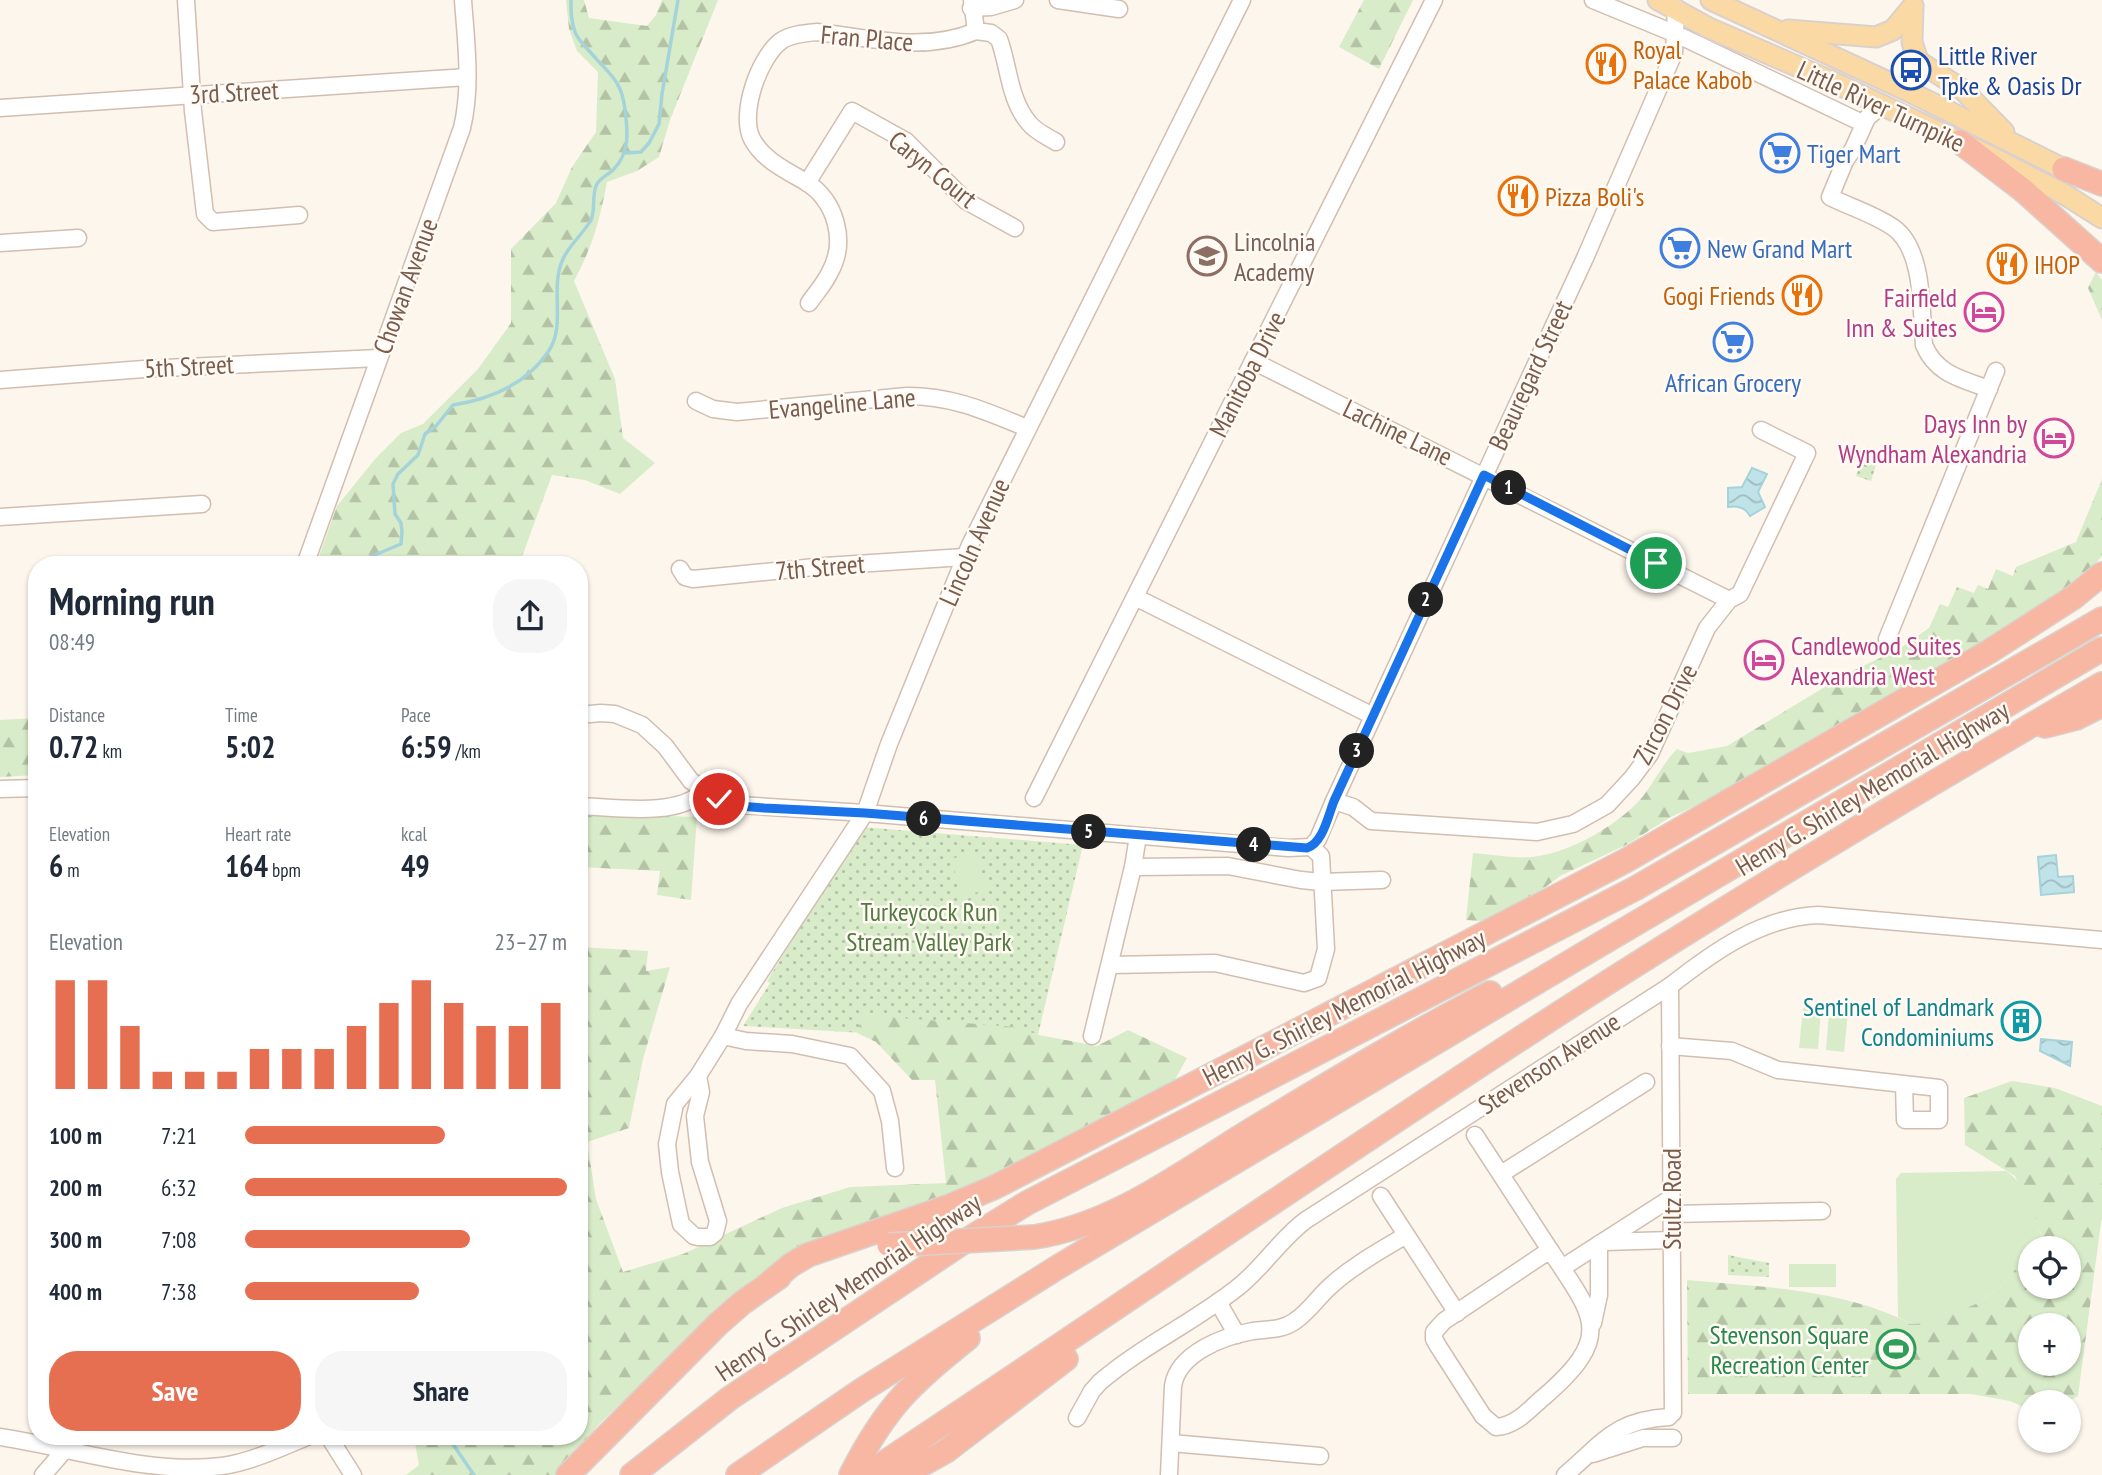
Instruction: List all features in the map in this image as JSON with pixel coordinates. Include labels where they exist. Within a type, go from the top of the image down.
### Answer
[{"type":"highway","points":[[1960,142],[2024,191],[2102,267]]},
{"type":"highway","points":[[2064,169],[2102,184]]},
{"type":"highway","points":[[2071,235],[2102,261]]},
{"type":"highway","points":[[568,1475],[718,1324],[791,1265],[808,1255],[950,1206],[995,1186],[1625,861],[1990,651],[2074,597],[2102,574]]},
{"type":"highway","name":"Henry G. Shirley Memorial Highway","points":[[632,1475],[730,1398],[959,1245],[1027,1203],[1614,899],[2102,619]]},
{"type":"highway","points":[[738,1475],[862,1390],[1058,1267],[2102,649]]},
{"type":"highway","name":"Henry G. Shirley Memorial Highway","points":[[866,1475],[1531,1031],[1720,913],[2102,684]]},
{"type":"highway","points":[[2018,732],[2076,718],[2102,705]]},
{"type":"highway","points":[[767,1284],[808,1262],[830,1254],[888,1245],[1034,1237],[1060,1233],[1106,1216],[1438,1020],[1551,960],[1604,942]]},
{"type":"highway","points":[[898,1475],[946,1451],[1264,1209]]},
{"type":"highway","points":[[851,1475],[880,1422],[903,1394],[942,1359],[1058,1267]]},
{"type":"highway","points":[[654,1475],[730,1398]]},
{"type":"main road","name":"Little River Turnpike","points":[[1658,0],[1677,3],[1709,27],[1960,142],[2064,194],[2102,218]]},
{"type":"main road","name":"Little River Turnpike","points":[[1711,0],[1883,80],[2102,189]]},
{"type":"main road","points":[[1766,26],[1799,32],[1884,36],[1893,30],[1913,6],[1912,41],[1918,61],[1963,90],[2020,147]]},
{"type":"street","points":[[186,0],[205,214],[214,222],[299,215]]},
{"type":"street","name":"Chowan Avenue","points":[[308,556],[462,128],[467,106],[463,0]]},
{"type":"street","points":[[1015,0],[990,7],[972,4],[976,31],[991,33],[999,39],[1014,96],[1022,112],[1036,130],[1056,142]]},
{"type":"street","points":[[1058,0],[1119,9]]},
{"type":"street","name":"Lincoln Avenue","points":[[698,1076],[701,1093],[695,1116],[700,1162],[718,1222],[715,1233],[710,1237],[694,1236],[681,1224],[667,1144],[676,1104],[698,1076],[723,1037],[739,1004],[865,813],[964,557],[1242,0]]},
{"type":"street","name":"Manitoba Drive","points":[[1034,797],[1434,0]]},
{"type":"street","points":[[1594,0],[1675,34],[1856,120]]},
{"type":"street","name":"Beauregard Street","points":[[1311,847],[1318,839],[1585,258],[1665,77],[1674,53],[1677,3]]},
{"type":"street","name":"Fran Place","points":[[809,303],[831,271],[836,258],[838,231],[827,202],[818,190],[782,169],[763,153],[752,139],[747,121],[749,98],[766,60],[781,41],[801,34],[817,32],[928,44],[954,40],[976,31]]},
{"type":"street","name":"3rd Street","points":[[0,107],[467,77]]},
{"type":"street","points":[[1883,80],[1830,197],[1892,227],[1907,240],[1917,268],[1924,345],[1928,356],[1942,370],[1989,389]]},
{"type":"street","points":[[1845,161],[1845,146],[1856,120],[1874,102]]},
{"type":"street","name":"Caryn Court","points":[[807,183],[852,111],[906,141],[966,201],[1015,228]]},
{"type":"street","points":[[0,243],[78,238]]},
{"type":"street","name":"5th Street","points":[[0,380],[144,369],[379,358]]},
{"type":"street","name":"Lachine Lane","points":[[1253,361],[1729,600]]},
{"type":"street","points":[[1887,639],[1997,371]]},
{"type":"street","name":"Evangeline Lane","points":[[696,401],[713,409],[737,412],[930,396],[956,400],[1027,428]]},
{"type":"street","name":"Zircon Drive","points":[[1334,801],[1353,807],[1371,821],[1537,832],[1573,824],[1607,805],[1650,754],[1707,628],[1729,600],[1740,594],[1807,453],[1761,430]]},
{"type":"street","points":[[0,517],[202,504]]},
{"type":"street","name":"7th Street","points":[[680,569],[685,577],[693,579],[825,566],[964,557]]},
{"type":"street","points":[[1135,597],[1373,716]]},
{"type":"street","points":[[588,714],[615,714],[642,725],[655,735],[680,768],[704,791],[739,806],[865,813],[1289,848],[1311,847],[1321,856],[1326,949],[1318,978],[1314,981],[1304,983],[1215,963],[1111,965]]},
{"type":"street","points":[[0,789],[28,788]]},
{"type":"street","points":[[588,806],[665,807],[689,802],[704,791]]},
{"type":"street","points":[[1092,1036],[1111,965],[1138,836]]},
{"type":"street","points":[[1133,867],[1228,866],[1321,882],[1382,880]]},
{"type":"street","name":"Stevenson Avenue","points":[[1077,1418],[1091,1391],[1107,1376],[1244,1283],[1285,1237],[1306,1220],[1670,986],[1699,964],[1759,929],[1787,918],[1801,916],[1844,917],[2102,940]]},
{"type":"street","name":"Stultz Road","points":[[1585,1459],[1600,1442],[1618,1429],[1671,1415],[1670,986]]},
{"type":"street","points":[[723,1037],[792,1044],[850,1056],[882,1090],[890,1121],[895,1168]]},
{"type":"street","points":[[1670,1046],[1732,1051],[1779,1070],[1905,1084]]},
{"type":"street","points":[[1501,1174],[1646,1083]]},
{"type":"street","points":[[1475,1135],[1589,1313],[1591,1329]]},
{"type":"street","points":[[1381,1196],[1457,1313]]},
{"type":"street","points":[[1562,1268],[1601,1243],[1671,1206],[1822,1212]]},
{"type":"street","points":[[1169,1475],[1173,1386],[1179,1368],[1187,1359],[1198,1351],[1237,1335],[1294,1323],[1336,1281],[1406,1235]]},
{"type":"street","points":[[1601,1243],[1671,1240]]},
{"type":"street","points":[[1549,1250],[1439,1325],[1434,1332],[1438,1346],[1483,1416],[1496,1427],[1512,1424],[1575,1368],[1585,1352],[1599,1295],[1601,1243]]},
{"type":"street","points":[[1218,1302],[1237,1335]]},
{"type":"street","points":[[0,1437],[28,1443]]},
{"type":"street","points":[[1565,1475],[1585,1459],[1624,1443],[1652,1437],[1673,1438]]},
{"type":"street","points":[[1171,1443],[1321,1455]]},
{"type":"street","points":[[40,1445],[118,1461],[198,1468],[237,1463],[285,1445]]},
{"type":"street","points":[[43,1475],[69,1445]]},
{"type":"street","points":[[334,1445],[354,1475]]},
{"type":"green space","points":[[566,0],[584,0],[589,18],[647,26],[656,15],[662,0],[718,0],[670,120],[659,157],[637,171],[607,182],[595,233],[574,281],[615,379],[623,438],[655,463],[620,494],[585,480],[552,475],[522,556],[319,556],[337,506],[376,458],[401,433],[423,424],[478,369],[511,323],[511,249],[556,203],[572,167],[596,132],[598,72],[577,51],[569,29]]},
{"type":"green space","points":[[1364,0],[1413,0],[1379,69],[1339,47]]},
{"type":"green space","points":[[2096,272],[2102,280],[2102,320],[2088,288]]},
{"type":"green space","points":[[1867,447],[1880,452],[1871,481],[1856,476]]},
{"type":"green space","points":[[2102,479],[2102,556],[2087,573],[2044,608],[1753,789],[1697,805],[1669,818],[1626,845],[1560,876],[1499,922],[1466,920],[1473,853],[1539,856],[1565,849],[1592,836],[1638,802],[1677,749],[1688,753],[1727,746],[1848,673],[1899,649],[1929,628],[1940,604],[1948,607],[1957,587],[1974,593],[1978,585],[1988,589],[1996,569],[2013,576],[2016,567],[2076,542]]},
{"type":"green space","points":[[28,718],[28,775],[0,777],[0,720]]},
{"type":"green space","points":[[588,804],[669,809],[669,816],[697,817],[691,900],[657,895],[660,871],[588,867]]},
{"type":"green space","name":"Turkeycock Run Stream Valley Park","points":[[862,827],[1083,845],[1036,1043],[743,1026],[770,983],[767,981]]},
{"type":"green space","points":[[975,852],[987,889],[962,897],[951,859]]},
{"type":"green space","points":[[588,948],[648,951],[646,971],[670,967],[643,1059],[629,1128],[588,1142]]},
{"type":"green space","points":[[1803,1008],[1821,1010],[1818,1049],[1799,1048]]},
{"type":"green space","points":[[1829,1011],[1848,1013],[1844,1052],[1826,1050]]},
{"type":"green space","points":[[863,1015],[1015,1027],[1039,1035],[1097,1046],[1128,1030],[1187,1058],[1158,1110],[936,1230],[789,1255],[760,1274],[695,1330],[670,1358],[588,1437],[588,1148],[596,1199],[623,1272],[683,1254],[782,1208],[850,1187],[946,1183],[935,1080],[912,1080],[876,1042],[857,1033]]},
{"type":"green space","points":[[2012,1081],[2055,1088],[2102,1106],[2102,1215],[2081,1373],[2081,1313],[2018,1313],[2018,1376],[2081,1376],[2079,1390],[2018,1390],[2018,1405],[1971,1394],[1688,1394],[1687,1280],[1773,1288],[1830,1297],[1885,1312],[1911,1324],[1978,1303],[2000,1287],[2018,1266],[2018,1299],[2081,1299],[2081,1236],[2040,1236],[2015,1176],[1965,1145],[1964,1098]]},
{"type":"green space","points":[[2006,1171],[2024,1191],[2041,1235],[2018,1236],[2018,1266],[2000,1287],[1978,1303],[1932,1323],[1911,1324],[1898,1317],[1896,1179],[1901,1173]]},
{"type":"green space","points":[[1728,1255],[1769,1263],[1769,1277],[1728,1275]]},
{"type":"green space","points":[[1789,1264],[1836,1264],[1836,1287],[1789,1287]]},
{"type":"green space","points":[[415,1445],[582,1445],[557,1475],[406,1475],[419,1465]]},
{"type":"water","points":[[1752,468],[1767,474],[1758,492],[1765,507],[1750,516],[1741,508],[1728,507],[1728,488],[1742,487]]},
{"type":"water","points":[[2056,855],[2058,877],[2073,876],[2074,892],[2041,895],[2038,857]]},
{"type":"water","points":[[2041,1039],[2072,1042],[2070,1066],[2040,1051]]},
{"type":"waterway","points":[[372,556],[401,544],[401,523],[395,514],[393,484],[398,474],[418,455],[425,434],[436,426],[453,405],[506,389],[529,373],[548,352],[556,330],[557,282],[563,259],[591,220],[597,184],[619,163],[625,149],[627,134],[621,91],[614,78],[576,35],[571,0]]},
{"type":"waterway","points":[[625,153],[641,152],[659,124],[678,0]]},
{"type":"waterway","points":[[453,1445],[474,1475]]},
{"type":"place","name":"Royal Palace Kabob","points":[[1606,64]]},
{"type":"place","name":"Little River Tpke & Oasis Dr","points":[[1911,70]]},
{"type":"place","name":"Tiger Mart","points":[[1780,153]]},
{"type":"place","name":"Pizza Boli's","points":[[1518,196]]},
{"type":"place","name":"New Grand Mart","points":[[1680,248]]},
{"type":"place","name":"Lincolnia Academy","points":[[1207,256]]},
{"type":"place","name":"IHOP","points":[[2007,264]]},
{"type":"place","name":"Gogi Friends","points":[[1802,295]]},
{"type":"place","name":"Fairfield Inn & Suites","points":[[1984,312]]},
{"type":"place","name":"African Grocery","points":[[1733,342]]},
{"type":"place","name":"Days Inn by Wyndham Alexandria","points":[[2054,438]]},
{"type":"place","name":"Candlewood Suites Alexandria West","points":[[1764,660]]},
{"type":"place","name":"Sentinel of Landmark Condominiums","points":[[2021,1021]]},
{"type":"place","name":"Stevenson Square Recreation Center","points":[[1896,1349]]},
{"type":"route","points":[[719,799],[739,806],[865,813],[1307,848],[1314,845],[1318,839],[1484,475],[1656,563]]}]
